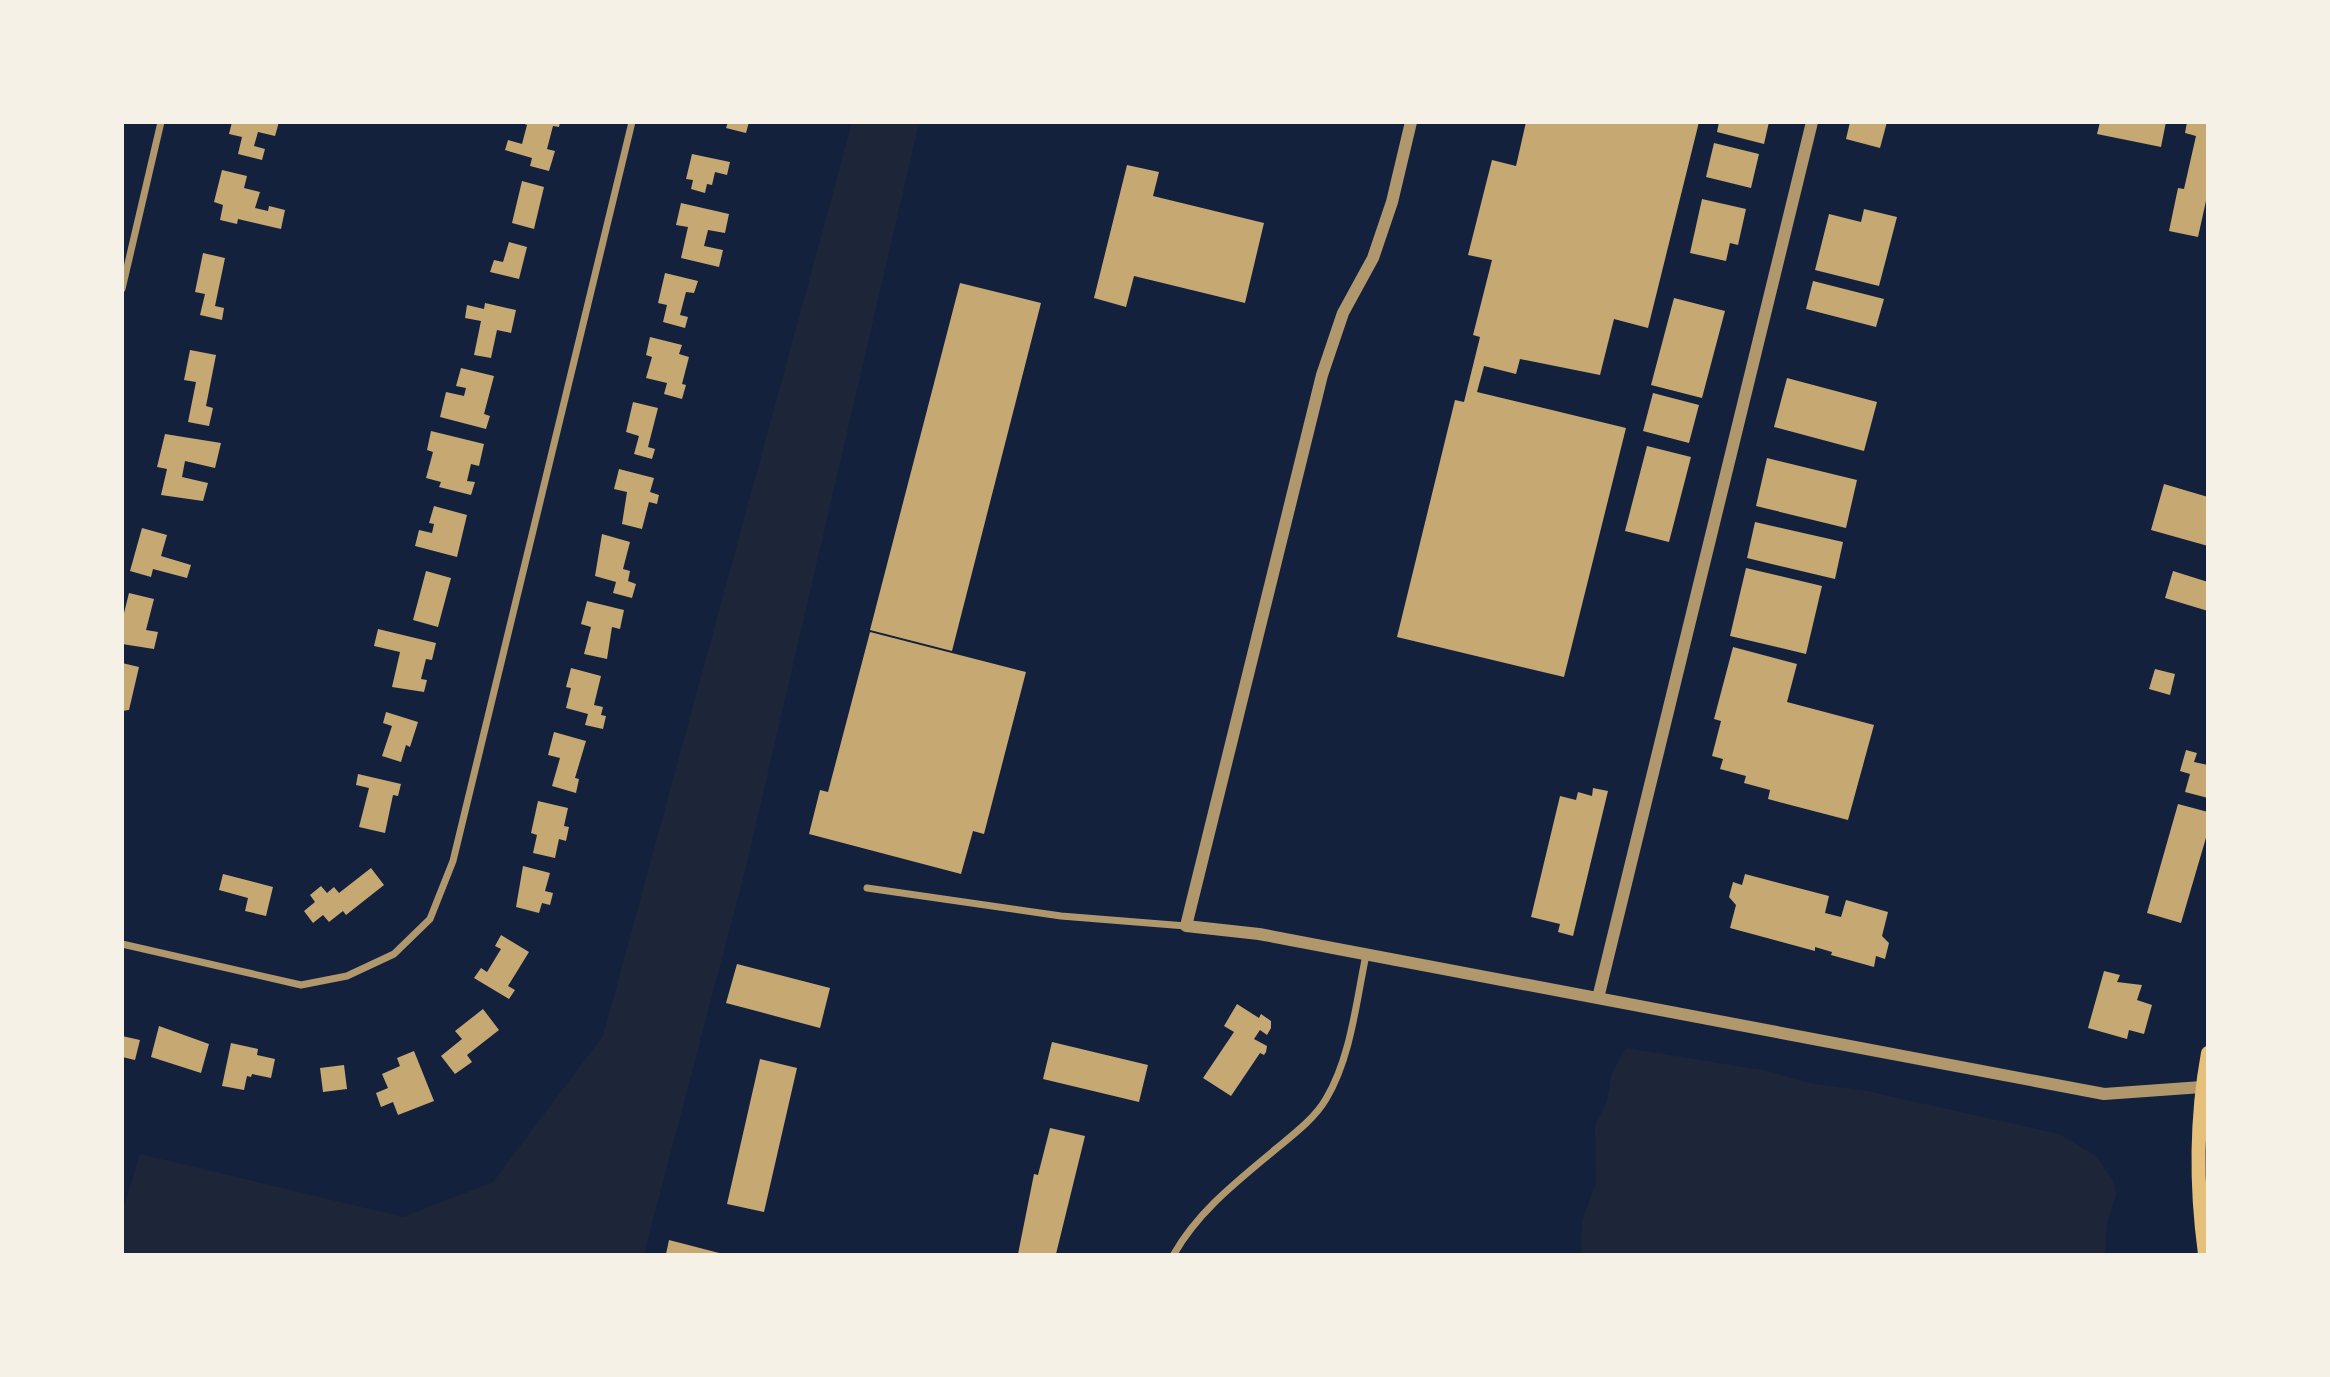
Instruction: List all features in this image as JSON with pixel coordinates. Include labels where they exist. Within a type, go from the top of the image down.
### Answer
[{"type":"main road","points":[[2205,1255],[2199,1207],[2207,1053]]},
{"type":"street","points":[[122,289],[161,122]]},
{"type":"street","points":[[122,944],[300,985],[346,976],[394,954],[430,919],[453,861],[632,122]]},
{"type":"street","points":[[1186,926],[1322,375],[1343,313],[1373,258],[1392,202],[1411,122]]},
{"type":"street","points":[[1598,998],[1812,122]]},
{"type":"street","points":[[867,888],[1061,916],[1259,934],[2104,1094],[2205,1087]]},
{"type":"street","points":[[1174,1255],[1187,1231],[1217,1198],[1298,1131],[1326,1100],[1342,1066],[1366,955]]},
{"type":"shaded area","points":[[852,123],[919,123],[746,867],[644,1254],[123,1254],[123,1210],[140,1154],[403,1217],[493,1182],[603,1036]]},
{"type":"shaded area","points":[[1626,1048],[1768,1071],[1809,1083],[1867,1091],[2059,1134],[2096,1156],[2113,1180],[2116,1195],[2107,1224],[2105,1254],[1581,1254],[1582,1221],[1596,1182],[1595,1126],[1607,1101],[1612,1073]]},
{"type":"building","points":[[232,122],[279,122],[275,136],[258,132],[254,146],[265,149],[262,160],[238,154],[242,137],[229,134]]},
{"type":"building","points":[[520,122],[560,122],[559,127],[553,126],[547,149],[555,151],[549,171],[530,166],[532,158],[505,150],[508,140],[522,144],[527,125]]},
{"type":"building","points":[[728,122],[749,122],[746,133],[726,128]]},
{"type":"building","points":[[1526,122],[1699,122],[1648,328],[1614,319],[1600,375],[1520,359],[1516,374],[1484,366],[1477,392],[1626,428],[1564,677],[1397,637],[1455,400],[1464,402],[1480,337],[1473,335],[1492,260],[1468,255],[1492,160],[1516,166]]},
{"type":"building","points":[[1719,122],[1769,122],[1764,144],[1717,132]]},
{"type":"building","points":[[1850,122],[1887,122],[1880,148],[1846,139]]},
{"type":"building","points":[[2100,122],[2166,122],[2161,147],[2097,134]]},
{"type":"building","points":[[2187,122],[2208,122],[2208,192],[2198,237],[2169,231],[2178,188],[2184,189],[2196,136],[2185,133]]},
{"type":"building","points":[[1714,143],[1759,154],[1751,188],[1706,177]]},
{"type":"building","points":[[692,154],[730,162],[727,175],[715,172],[712,185],[707,184],[705,193],[691,189],[693,180],[686,179]]},
{"type":"building","points":[[1127,165],[1159,172],[1153,196],[1264,223],[1245,303],[1134,276],[1126,307],[1094,298]]},
{"type":"building","points":[[222,170],[247,176],[244,188],[260,192],[255,208],[268,211],[269,206],[285,210],[281,229],[238,219],[237,224],[220,220],[223,205],[214,202]]},
{"type":"building","points":[[522,181],[544,187],[534,229],[512,223]]},
{"type":"building","points":[[1702,199],[1746,209],[1738,245],[1730,243],[1726,261],[1690,253]]},
{"type":"building","points":[[681,203],[729,214],[725,233],[708,230],[704,246],[723,250],[719,267],[681,258],[688,227],[676,225]]},
{"type":"building","points":[[1864,209],[1897,217],[1879,286],[1815,270],[1829,214],[1861,222]]},
{"type":"building","points":[[509,242],[527,247],[519,279],[490,272],[494,260],[503,262]]},
{"type":"building","points":[[203,253],[225,258],[215,306],[224,308],[222,320],[200,315],[205,294],[195,292]]},
{"type":"building","points":[[665,273],[698,281],[694,293],[686,292],[680,315],[688,317],[685,328],[663,322],[667,305],[658,303]]},
{"type":"building","points":[[1813,281],[1884,299],[1876,327],[1806,309]]},
{"type":"building","points":[[960,283],[1041,303],[952,651],[870,630]]},
{"type":"building","points":[[1674,298],[1725,311],[1702,398],[1651,385]]},
{"type":"building","points":[[485,303],[516,310],[511,333],[497,330],[491,358],[474,355],[481,321],[465,318],[467,305],[484,309]]},
{"type":"building","points":[[650,337],[682,345],[679,354],[689,357],[682,384],[686,385],[682,399],[664,394],[667,383],[646,378],[652,357],[646,355]]},
{"type":"building","points":[[190,350],[216,355],[206,406],[213,408],[209,426],[188,422],[196,382],[184,380]]},
{"type":"building","points":[[461,368],[494,376],[484,414],[490,416],[486,429],[440,417],[446,392],[464,396],[466,388],[456,386]]},
{"type":"building","points":[[1787,378],[1877,402],[1864,451],[1774,427]]},
{"type":"building","points":[[1653,393],[1699,405],[1689,443],[1643,431]]},
{"type":"building","points":[[633,402],[658,408],[648,447],[655,449],[652,459],[634,454],[639,436],[626,432]]},
{"type":"building","points":[[431,431],[484,444],[479,466],[471,464],[467,481],[475,482],[471,495],[439,487],[441,482],[426,478],[433,452],[427,450]]},
{"type":"building","points":[[165,434],[221,443],[215,468],[185,461],[182,477],[208,483],[203,501],[161,495],[167,469],[157,467]]},
{"type":"building","points":[[1647,446],[1691,457],[1669,542],[1625,531]]},
{"type":"building","points":[[1767,458],[1857,480],[1846,528],[1756,506]]},
{"type":"building","points":[[619,469],[654,478],[650,492],[659,495],[657,504],[649,502],[642,529],[622,524],[627,492],[614,489]]},
{"type":"building","points":[[2164,484],[2208,497],[2208,546],[2151,530]]},
{"type":"building","points":[[434,506],[467,515],[457,557],[415,546],[419,530],[432,533],[434,524],[429,523]]},
{"type":"building","points":[[1755,522],[1843,542],[1835,579],[1747,558]]},
{"type":"building","points":[[142,528],[167,535],[161,556],[191,565],[187,578],[153,569],[151,577],[130,571]]},
{"type":"building","points":[[602,534],[630,542],[623,569],[630,571],[628,581],[636,584],[632,598],[613,593],[616,582],[595,576]]},
{"type":"building","points":[[1746,568],[1822,586],[1806,654],[1730,636]]},
{"type":"building","points":[[426,571],[451,578],[438,627],[413,620]]},
{"type":"building","points":[[2173,571],[2208,582],[2208,611],[2165,598]]},
{"type":"building","points":[[129,593],[154,599],[146,630],[158,632],[154,649],[122,644],[122,621]]},
{"type":"building","points":[[587,601],[624,610],[620,629],[612,627],[607,659],[584,654],[591,627],[581,624]]},
{"type":"building","points":[[378,629],[436,643],[432,660],[426,659],[421,679],[427,680],[424,692],[392,687],[400,652],[374,646]]},
{"type":"building","points":[[870,632],[1026,672],[984,834],[973,831],[961,874],[809,834],[820,790],[828,792]]},
{"type":"building","points":[[1733,647],[1797,664],[1787,702],[1874,725],[1848,820],[1768,799],[1770,790],[1744,783],[1746,776],[1720,769],[1723,759],[1712,756],[1721,721],[1714,719]]},
{"type":"building","points":[[122,663],[139,667],[129,710],[122,711]]},
{"type":"building","points":[[571,668],[601,676],[594,705],[603,707],[601,715],[606,716],[603,729],[585,725],[588,714],[566,708],[571,688],[566,687]]},
{"type":"building","points":[[2155,669],[2175,674],[2170,695],[2149,689]]},
{"type":"building","points":[[386,712],[418,722],[410,747],[406,745],[401,762],[382,756],[392,726],[383,723]]},
{"type":"building","points":[[554,732],[586,741],[575,778],[579,779],[576,793],[552,786],[560,758],[548,755]]},
{"type":"building","points":[[2186,750],[2197,753],[2194,762],[2208,765],[2208,798],[2185,792],[2190,774],[2180,771]]},
{"type":"building","points":[[358,774],[401,784],[398,796],[393,795],[385,833],[359,827],[369,788],[356,785]]},
{"type":"building","points":[[1593,788],[1608,791],[1573,936],[1558,932],[1560,924],[1531,917],[1560,796],[1576,800],[1578,792],[1592,796]]},
{"type":"building","points":[[538,801],[568,808],[564,826],[569,827],[566,841],[559,839],[555,858],[533,853],[537,835],[531,833]]},
{"type":"building","points":[[2178,804],[2208,812],[2208,831],[2181,923],[2147,913]]},
{"type":"building","points":[[523,866],[550,873],[545,891],[553,893],[550,905],[542,903],[539,913],[516,907]]},
{"type":"building","points":[[371,868],[384,885],[346,915],[343,911],[329,922],[323,915],[313,923],[304,911],[315,902],[310,895],[321,886],[327,893],[334,887],[339,893]]},
{"type":"building","points":[[223,874],[273,887],[266,916],[245,911],[248,898],[219,890]]},
{"type":"building","points":[[1745,874],[1829,896],[1825,913],[1841,917],[1846,900],[1888,912],[1882,936],[1889,943],[1885,959],[1876,956],[1874,967],[1831,955],[1832,952],[1815,947],[1815,951],[1730,928],[1736,905],[1729,897],[1733,882],[1742,885]]},
{"type":"building","points":[[501,935],[529,952],[508,986],[515,990],[509,999],[474,978],[481,968],[487,972],[501,949],[495,946]]},
{"type":"building","points":[[737,964],[830,988],[820,1028],[726,1003]]},
{"type":"building","points":[[2104,971],[2120,975],[2117,982],[2142,985],[2137,1000],[2152,1005],[2144,1034],[2129,1030],[2127,1039],[2088,1028]]},
{"type":"building","points":[[1237,1004],[1259,1018],[1261,1014],[1271,1021],[1271,1028],[1267,1035],[1260,1030],[1254,1039],[1267,1046],[1266,1052],[1264,1055],[1260,1053],[1231,1096],[1203,1078],[1234,1032],[1224,1026]]},
{"type":"building","points":[[483,1009],[499,1030],[467,1055],[472,1062],[455,1074],[441,1056],[462,1039],[455,1031]]},
{"type":"building","points":[[159,1026],[209,1044],[201,1073],[151,1057]]},
{"type":"building","points":[[122,1036],[140,1040],[135,1060],[122,1057]]},
{"type":"building","points":[[1052,1042],[1148,1065],[1139,1102],[1043,1079]]},
{"type":"building","points":[[231,1043],[258,1049],[257,1055],[275,1059],[271,1078],[252,1074],[251,1077],[247,1076],[244,1090],[222,1086]]},
{"type":"building","points":[[414,1051],[434,1101],[398,1115],[393,1102],[381,1107],[376,1093],[388,1088],[382,1074],[400,1066],[397,1058]]},
{"type":"building","points":[[760,1059],[797,1068],[764,1212],[727,1204]]},
{"type":"building","points":[[344,1065],[347,1089],[323,1092],[320,1068]]},
{"type":"building","points":[[1050,1128],[1085,1136],[1056,1254],[1018,1254],[1034,1174],[1038,1175]]},
{"type":"building","points":[[669,1240],[723,1254],[666,1254]]}]
